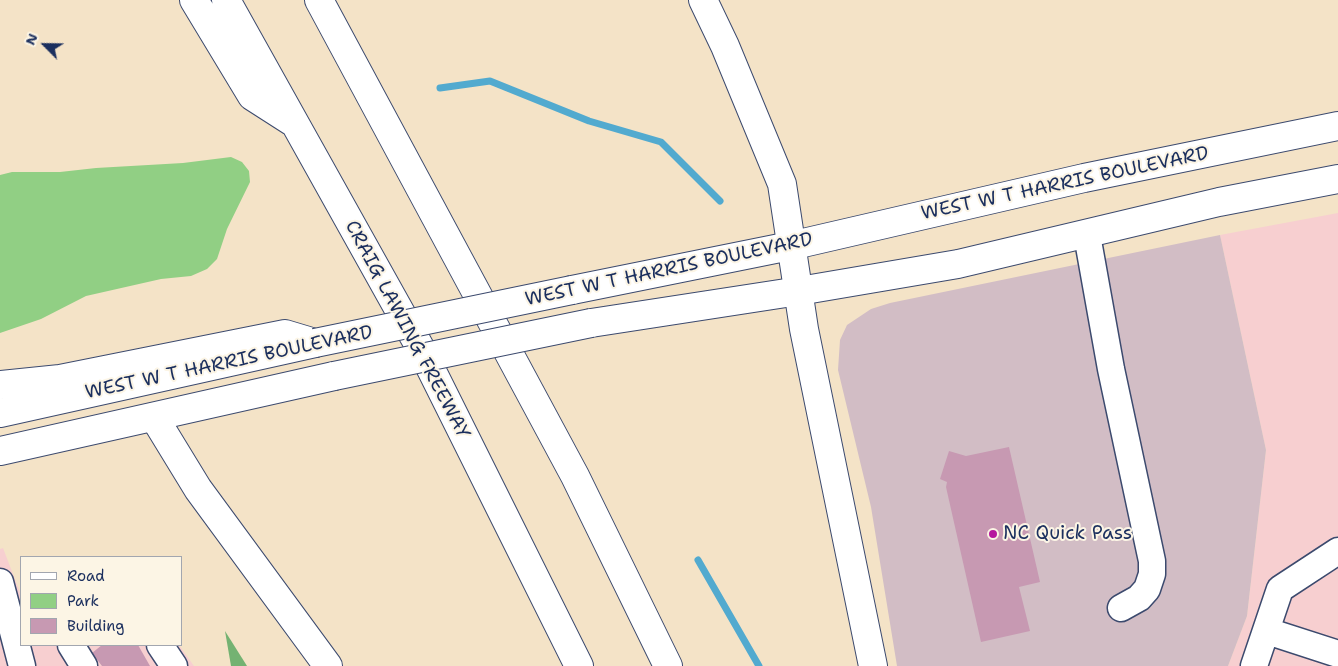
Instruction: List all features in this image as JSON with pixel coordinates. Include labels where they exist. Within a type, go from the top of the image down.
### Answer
[{"type":"main road","points":[[194,0],[252,96],[293,123]]},
{"type":"main road","name":"CRAIG LAWING FREEWAY","points":[[226,0],[422,351],[579,666]]},
{"type":"main road","points":[[319,0],[570,467],[668,666]]},
{"type":"main road","points":[[703,0],[725,46],[782,184],[804,329],[873,666]]},
{"type":"main road","name":"WEST W T HARRIS BOULEVARD","points":[[0,413],[315,343],[790,246],[1084,178],[1338,126]]},
{"type":"main road","name":"WEST W T HARRIS BOULEVARD","points":[[0,451],[334,376],[591,323],[958,264],[1087,235],[1219,202],[1338,180]]},
{"type":"main road","points":[[0,385],[60,379],[284,334],[315,343]]},
{"type":"main road","points":[[154,417],[198,489],[328,666]]},
{"type":"street","points":[[1087,235],[1111,369],[1152,561],[1152,574],[1147,588],[1139,598],[1121,608]]},
{"type":"street","points":[[1254,666],[1280,589],[1338,551]]},
{"type":"street","points":[[0,582],[15,652]]},
{"type":"street","points":[[1267,631],[1338,654]]},
{"type":"street","points":[[72,646],[84,666]]},
{"type":"street","points":[[161,646],[174,666]]},
{"type":"shaded area","points":[[1338,213],[1338,666],[1228,666],[1247,616],[1266,450],[1220,235]]},
{"type":"shaded area","points":[[1220,235],[1266,450],[1247,616],[1228,666],[897,666],[871,507],[838,370],[840,340],[847,325],[871,309],[890,303]]},
{"type":"shaded area","points":[[3,548],[20,592],[20,646],[180,646],[194,666],[0,666],[0,549]]},
{"type":"green space","points":[[231,157],[242,162],[249,171],[250,182],[227,229],[217,259],[207,269],[191,276],[161,279],[86,296],[41,319],[0,333],[0,175],[12,172],[60,172],[183,163]]},
{"type":"green space","points":[[225,631],[247,666],[231,666]]},
{"type":"building","name":"NC Quick Pass","points":[[1009,447],[1040,582],[1019,587],[1030,631],[981,642],[946,487],[947,482],[940,479],[949,451],[966,456]]},
{"type":"building","points":[[101,646],[139,646],[150,666],[102,666],[92,653]]},
{"type":"waterway","points":[[440,88],[490,81],[589,121],[661,142],[720,201]]},
{"type":"waterway","points":[[698,560],[759,666]]},
{"type":"place","name":"NC Quick Pass","points":[[993,534]]}]
